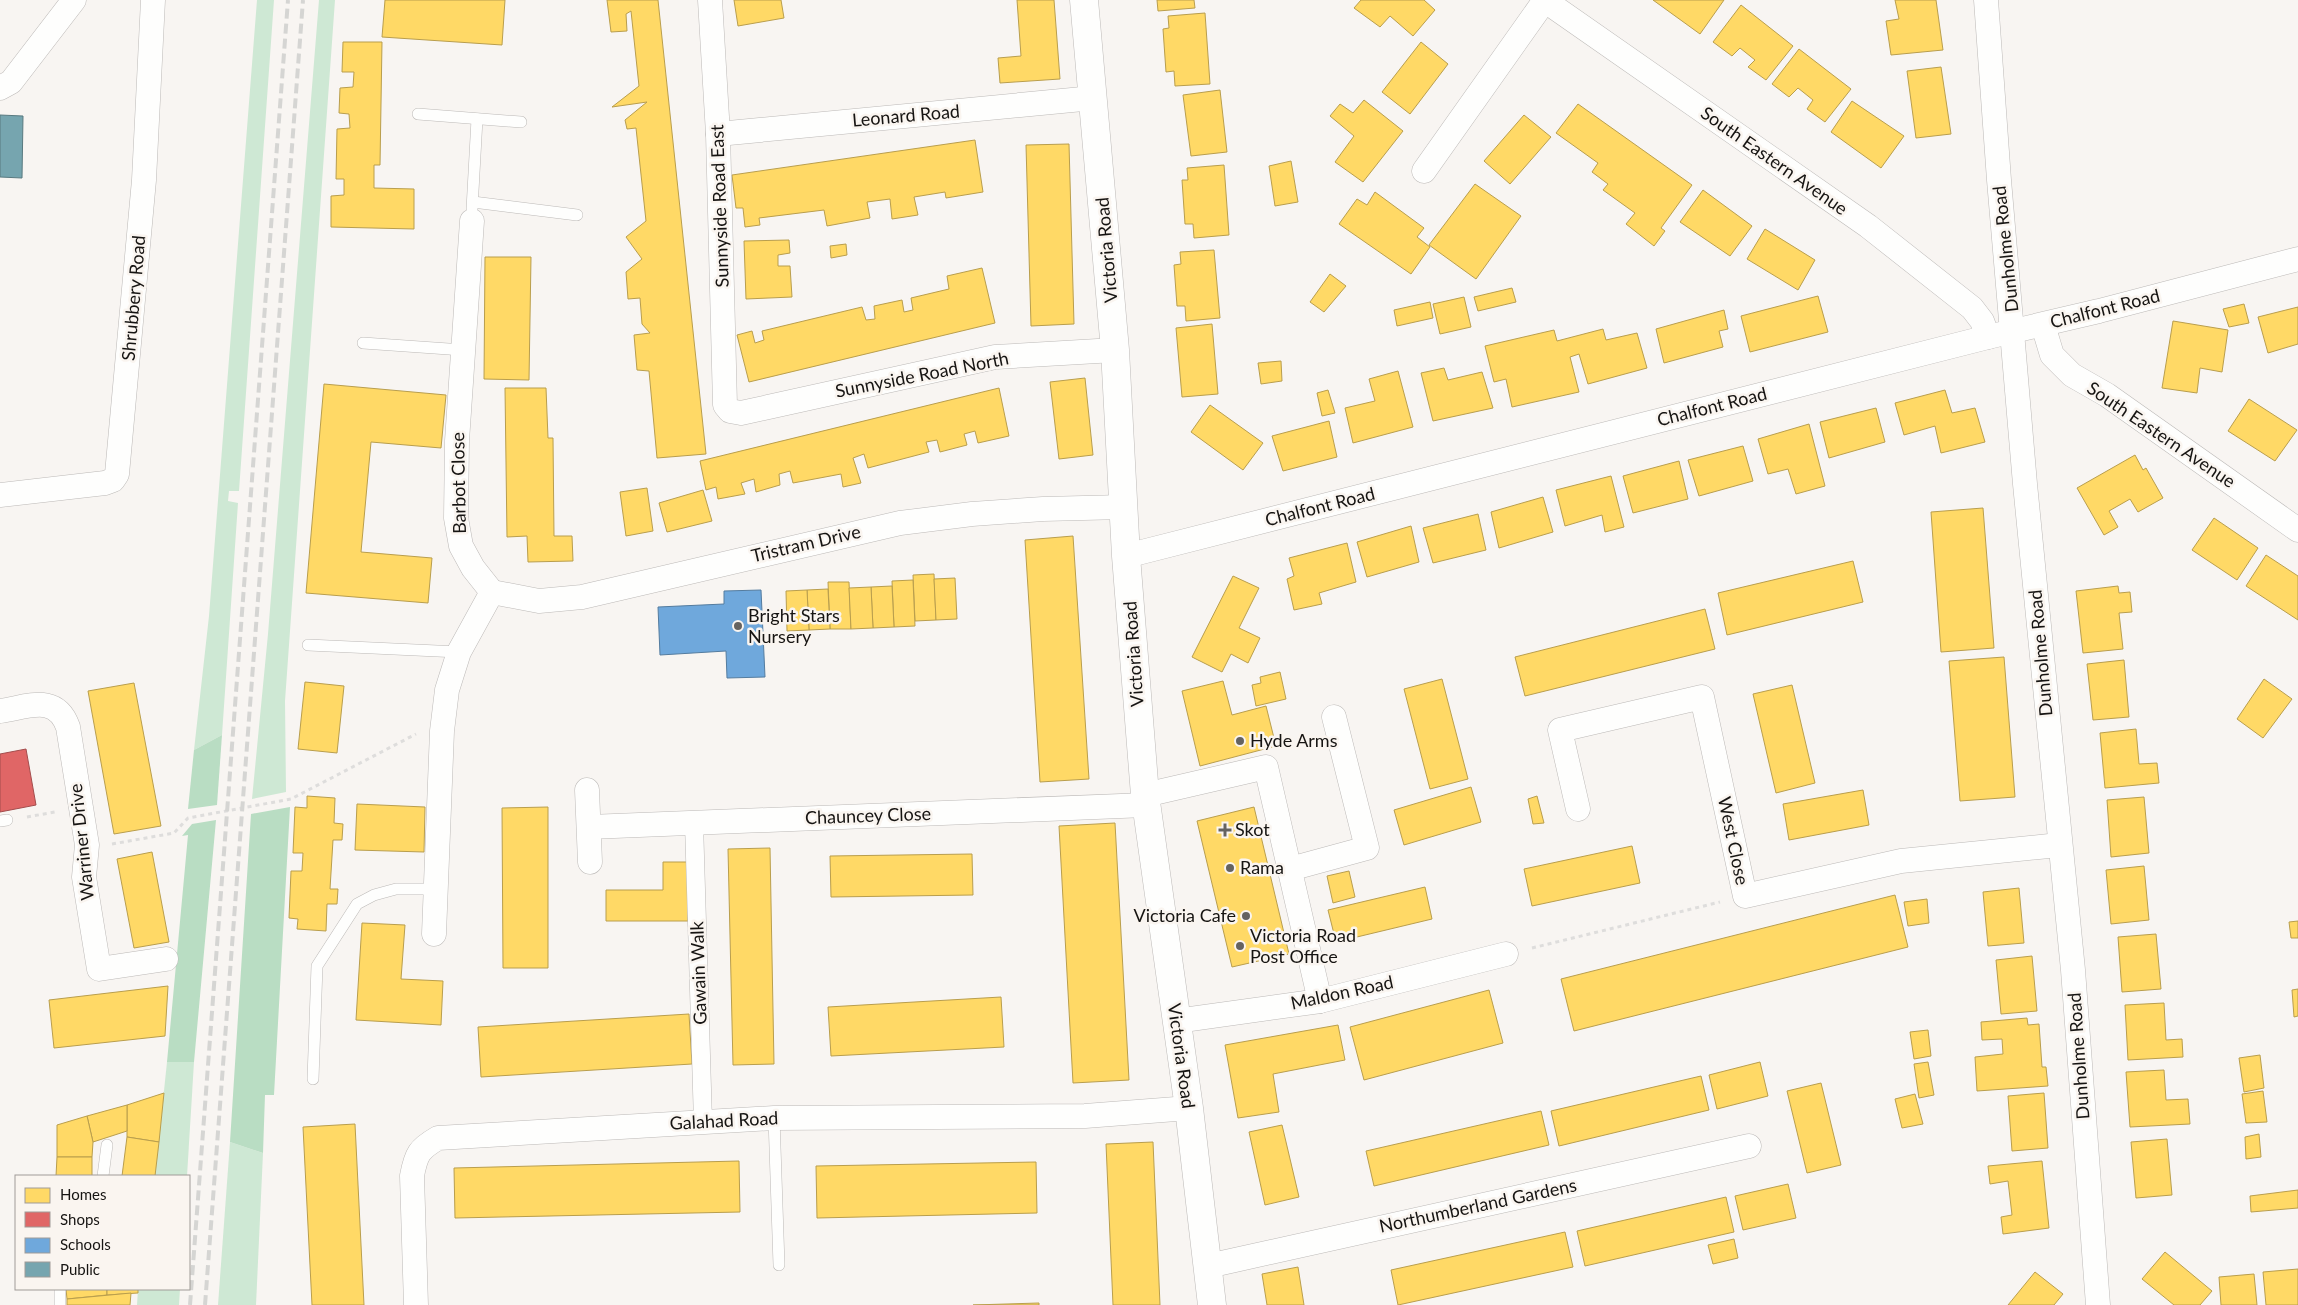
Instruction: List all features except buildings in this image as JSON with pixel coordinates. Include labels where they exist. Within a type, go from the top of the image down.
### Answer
[{"type":"street","points":[[0,88],[11,82],[74,0]]},
{"type":"street","name":"Shrubbery Road","points":[[0,495],[105,483],[113,480],[117,474],[144,180],[153,0]]},
{"type":"street","name":"Sunnyside Road East","points":[[710,0],[718,134],[725,405],[730,411]]},
{"type":"street","name":"Victoria Road","points":[[1084,0],[1115,350],[1126,556],[1146,800],[1188,1108],[1212,1305]]},
{"type":"street","points":[[1424,171],[1545,0]]},
{"type":"street","name":"South Eastern Avenue","points":[[1545,0],[1868,226],[1972,308],[1982,321],[1988,337]]},
{"type":"street","name":"Dunholme Road","points":[[1986,0],[2025,484],[2059,845],[2073,970],[2098,1305]]},
{"type":"street","name":"Leonard Road","points":[[718,134],[1094,98]]},
{"type":"street","name":"Barbot Close","points":[[472,212],[457,441],[456,518],[461,546],[473,568],[492,592]]},
{"type":"street","name":"Chalfont Road","points":[[1126,556],[2298,259]]},
{"type":"street","name":"South Eastern Avenue","points":[[2043,325],[2052,355],[2072,375],[2106,395],[2298,530]]},
{"type":"street","name":"Sunnyside Road North","points":[[730,411],[741,413],[995,358],[1115,350]]},
{"type":"street","name":"Tristram Drive","points":[[492,592],[539,601],[582,598],[900,523],[1007,511],[1124,507]]},
{"type":"street","points":[[434,934],[442,731],[447,690],[459,652],[492,592]]},
{"type":"street","name":"West Close","points":[[1578,809],[1560,730],[1702,696],[1745,896],[1902,861],[2059,845]]},
{"type":"street","name":"Warriner Drive","points":[[0,712],[46,704],[64,716],[68,727],[87,845],[84,877],[99,968],[166,959]]},
{"type":"street","points":[[1320,1001],[1290,869],[1367,848],[1334,717]]},
{"type":"street","name":"Chauncey Close","points":[[589,827],[1146,800],[1266,767],[1290,869]]},
{"type":"street","points":[[587,790],[590,862]]},
{"type":"street","name":"Gawain Walk","points":[[694,823],[704,1122]]},
{"type":"street","name":"Maldon Road","points":[[1176,1020],[1320,1001],[1506,954]]},
{"type":"street","name":"Galahad Road","points":[[416,1305],[412,1176],[415,1159],[423,1147],[438,1138],[774,1118],[1084,1116],[1188,1108]]},
{"type":"street","name":"Northumberland Gardens","points":[[1208,1266],[1749,1146]]},
{"type":"lane","points":[[418,114],[520,122]]},
{"type":"lane","points":[[477,119],[472,212],[577,215]]},
{"type":"lane","points":[[363,343],[463,350]]},
{"type":"lane","points":[[308,645],[459,652]]},
{"type":"lane","points":[[313,1079],[317,966],[357,904],[374,894],[396,889],[436,889]]},
{"type":"lane","points":[[774,1118],[779,1266]]},
{"type":"lane","points":[[103,1175],[107,1145]]},
{"type":"lane","points":[[60,1290],[60,1305]]},
{"type":"path","points":[[87,845],[109,844],[174,833],[188,818],[291,799],[422,731],[442,731]]},
{"type":"path","points":[[3,821],[80,807]]},
{"type":"path","points":[[1506,954],[1745,896]]},
{"type":"green space","points":[[257,0],[274,0],[239,491],[229,491],[228,501],[238,503],[222,735],[194,750],[209,616]]},
{"type":"green space","points":[[319,0],[335,0],[285,701],[286,792],[252,799],[268,634]]},
{"type":"green space","points":[[222,735],[217,805],[188,809],[194,750]]},
{"type":"green space","points":[[290,807],[274,1095],[265,1095],[263,1153],[230,1142],[251,814]]},
{"type":"green space","points":[[216,820],[194,1062],[167,1062],[188,835],[182,836],[192,824]]},
{"type":"green space","points":[[167,1062],[194,1062],[187,1175],[155,1175]]},
{"type":"green space","points":[[230,1142],[263,1153],[256,1305],[218,1305]]},
{"type":"green space","points":[[138,1290],[180,1290],[179,1305],[137,1305]]},
{"type":"railway","points":[[190,1305],[288,0]]},
{"type":"railway","points":[[205,1305],[303,0]]},
{"type":"place","name":"Bright Stars Nursery","points":[[738,626]]},
{"type":"place","name":"Hyde Arms","points":[[1240,741]]},
{"type":"place","name":"Skot","points":[[1225,830]]},
{"type":"place","name":"Rama","points":[[1230,868]]},
{"type":"place","name":"Victoria Cafe","points":[[1246,916]]},
{"type":"place","name":"Victoria Road Post Office","points":[[1240,946]]}]
